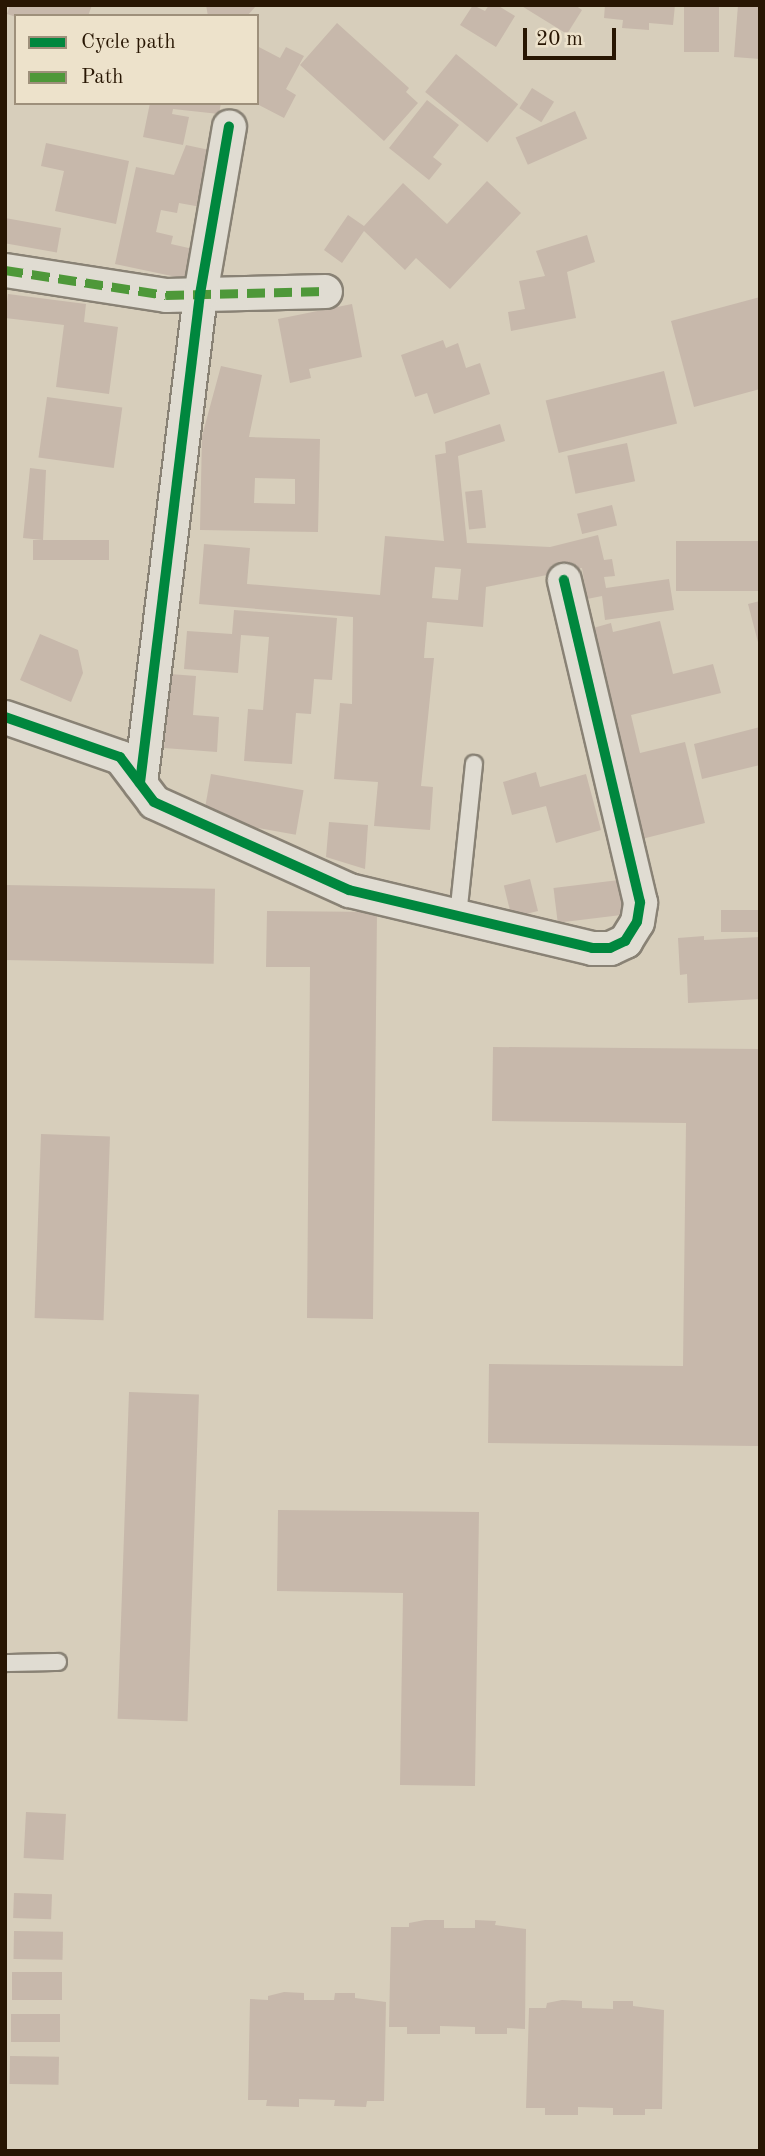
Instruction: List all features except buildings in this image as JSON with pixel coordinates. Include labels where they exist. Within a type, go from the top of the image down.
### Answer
[{"type":"street","points":[[140,783],[200,294],[229,126]]},
{"type":"street","points":[[5,270],[166,295],[325,290]]},
{"type":"street","points":[[5,717],[120,757],[155,802],[349,890],[592,948],[610,948],[625,941],[637,922],[640,902],[564,580]]},
{"type":"lane","points":[[458,916],[474,764]]},
{"type":"lane","points":[[5,1663],[58,1662]]},
{"type":"marked path","points":[[5,270],[166,295],[325,291]]},
{"type":"cycle path","points":[[140,783],[200,294],[229,126]]},
{"type":"cycle path","points":[[5,717],[120,757],[154,802],[349,890],[592,948],[610,948],[625,941],[637,922],[640,902],[564,580]]}]
